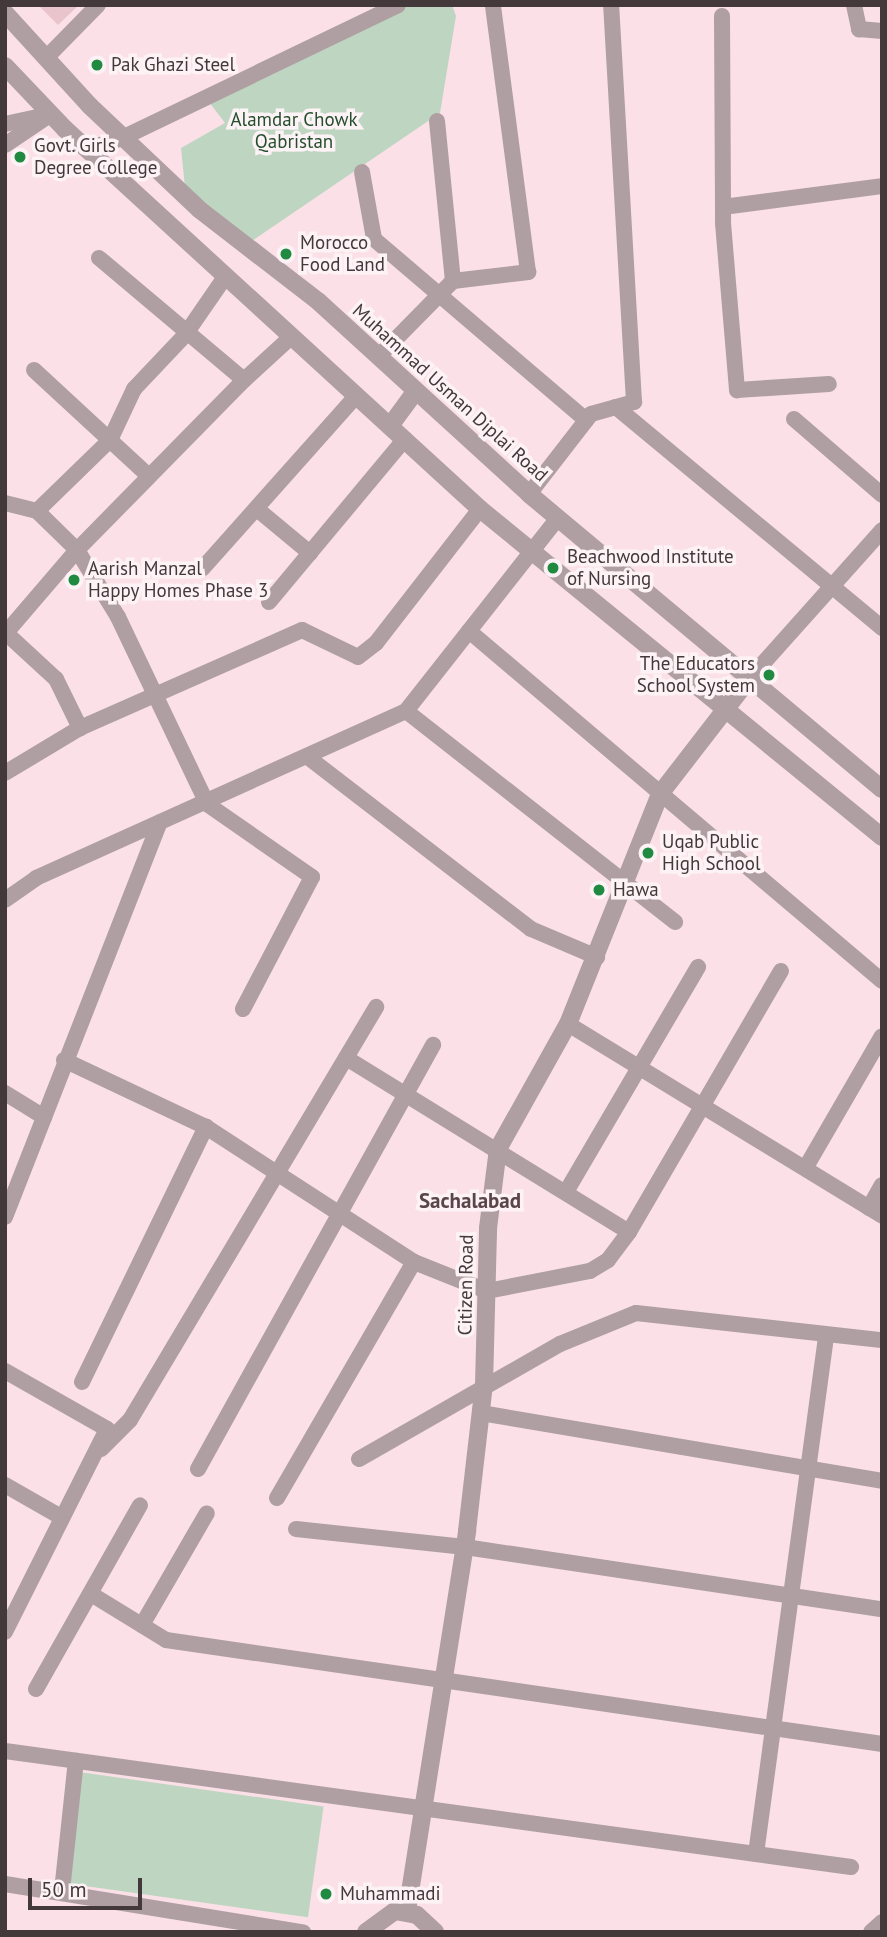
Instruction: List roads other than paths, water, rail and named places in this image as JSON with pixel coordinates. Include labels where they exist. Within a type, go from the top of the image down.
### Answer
[{"type":"street","points":[[46,58],[98,5]]},
{"type":"street","points":[[87,149],[122,138],[398,5]]},
{"type":"street","points":[[379,356],[439,291],[453,281],[528,272],[493,5]]},
{"type":"street","points":[[854,5],[859,29],[882,31]]},
{"type":"street","points":[[529,494],[594,411],[616,407],[635,396],[611,7]]},
{"type":"street","name":"Muhammad Usman Diplai Road","points":[[5,13],[122,138],[379,356],[415,392],[529,494],[882,789]]},
{"type":"street","points":[[722,16],[723,207],[737,390],[829,384]]},
{"type":"street","points":[[5,66],[87,149],[290,338],[480,509],[533,549],[724,710],[882,837]]},
{"type":"street","points":[[5,124],[51,114]]},
{"type":"street","points":[[5,145],[51,114]]},
{"type":"street","points":[[437,121],[453,281]]},
{"type":"street","points":[[362,172],[374,239],[439,291],[586,420]]},
{"type":"street","points":[[723,207],[882,186]]},
{"type":"street","points":[[99,258],[185,335],[244,380]]},
{"type":"street","points":[[37,511],[110,440],[134,389],[185,335],[225,277]]},
{"type":"street","points":[[79,729],[56,679],[6,633],[77,550],[244,380],[290,338]]},
{"type":"street","points":[[34,370],[149,476]]},
{"type":"street","points":[[390,426],[415,392]]},
{"type":"street","points":[[202,569],[356,396]]},
{"type":"street","points":[[616,407],[882,628]]},
{"type":"street","points":[[794,419],[882,495]]},
{"type":"street","points":[[269,602],[405,439]]},
{"type":"street","points":[[5,503],[37,511],[77,550],[118,617],[206,804],[312,877],[243,1009]]},
{"type":"street","points":[[257,509],[310,553]]},
{"type":"street","points":[[5,773],[79,729],[302,630],[358,657],[376,643],[480,509]]},
{"type":"street","points":[[5,900],[36,878],[160,821],[206,804],[309,758],[406,711],[558,518]]},
{"type":"street","points":[[749,679],[882,530]]},
{"type":"street","points":[[469,631],[882,981]]},
{"type":"street","name":"Citizen Road","points":[[407,1911],[465,1547],[484,1385],[486,1291],[498,1149],[568,1024],[628,881],[660,794],[749,679]]},
{"type":"street","points":[[406,711],[628,881],[675,922]]},
{"type":"street","points":[[309,758],[531,929],[597,957]]},
{"type":"street","points":[[5,1217],[64,1060],[160,821]]},
{"type":"street","points":[[566,1192],[698,967]]},
{"type":"street","points":[[64,1060],[206,1127],[277,1172],[339,1217],[414,1262],[486,1291],[590,1270],[608,1261],[629,1232],[781,971]]},
{"type":"street","points":[[6,1629],[61,1517],[102,1448],[130,1420],[376,1007]]},
{"type":"street","points":[[568,1024],[806,1167],[875,1212],[882,1185]]},
{"type":"street","points":[[806,1167],[882,1036]]},
{"type":"street","points":[[198,1469],[408,1098],[433,1045]]},
{"type":"street","points":[[346,1059],[498,1149],[629,1232]]},
{"type":"street","points":[[5,1093],[44,1117]]},
{"type":"street","points":[[82,1382],[206,1127]]},
{"type":"street","points":[[277,1498],[414,1262]]},
{"type":"street","points":[[359,1458],[484,1385],[636,1312],[669,1311],[826,1337],[882,1340]]},
{"type":"street","points":[[756,1854],[826,1337]]},
{"type":"street","points":[[5,1371],[107,1429],[102,1448]]},
{"type":"street","points":[[481,1413],[808,1471],[882,1481]]},
{"type":"street","points":[[5,1485],[61,1517]]},
{"type":"street","points":[[36,1689],[141,1505]]},
{"type":"street","points":[[142,1625],[207,1513]]},
{"type":"street","points":[[296,1529],[465,1547],[791,1598],[882,1609]]},
{"type":"street","points":[[90,1594],[166,1640],[773,1731],[882,1744]]},
{"type":"street","points":[[5,1751],[852,1867]]},
{"type":"street","points":[[62,1891],[76,1761]]},
{"type":"street","points":[[5,1884],[62,1891],[303,1932]]},
{"type":"street","points":[[366,1932],[383,1915],[407,1911],[435,1932]]},
{"type":"street","points":[[871,1932],[882,1922]]},
{"type":"place","name":"Pak Ghazi Steel","points":[[97,65]]},
{"type":"place","name":"Govt. Girls Degree College","points":[[20,157]]},
{"type":"place","name":"Morocco Food Land","points":[[286,254]]},
{"type":"place","name":"Beachwood Institute of Nursing","points":[[553,568]]},
{"type":"place","name":"Aarish Manzal Happy Homes Phase 3","points":[[74,580]]},
{"type":"place","name":"The Educators School System","points":[[769,675]]},
{"type":"place","name":"Uqab Public High School","points":[[648,853]]},
{"type":"place","name":"Hawa","points":[[599,890]]},
{"type":"place","name":"Muhammadi","points":[[326,1894]]},
{"type":"district","name":"Sachalabad","points":[[470,1201]]},
{"type":"park label","name":"Alamdar Chowk Qabristan","points":[[294,131]]}]
